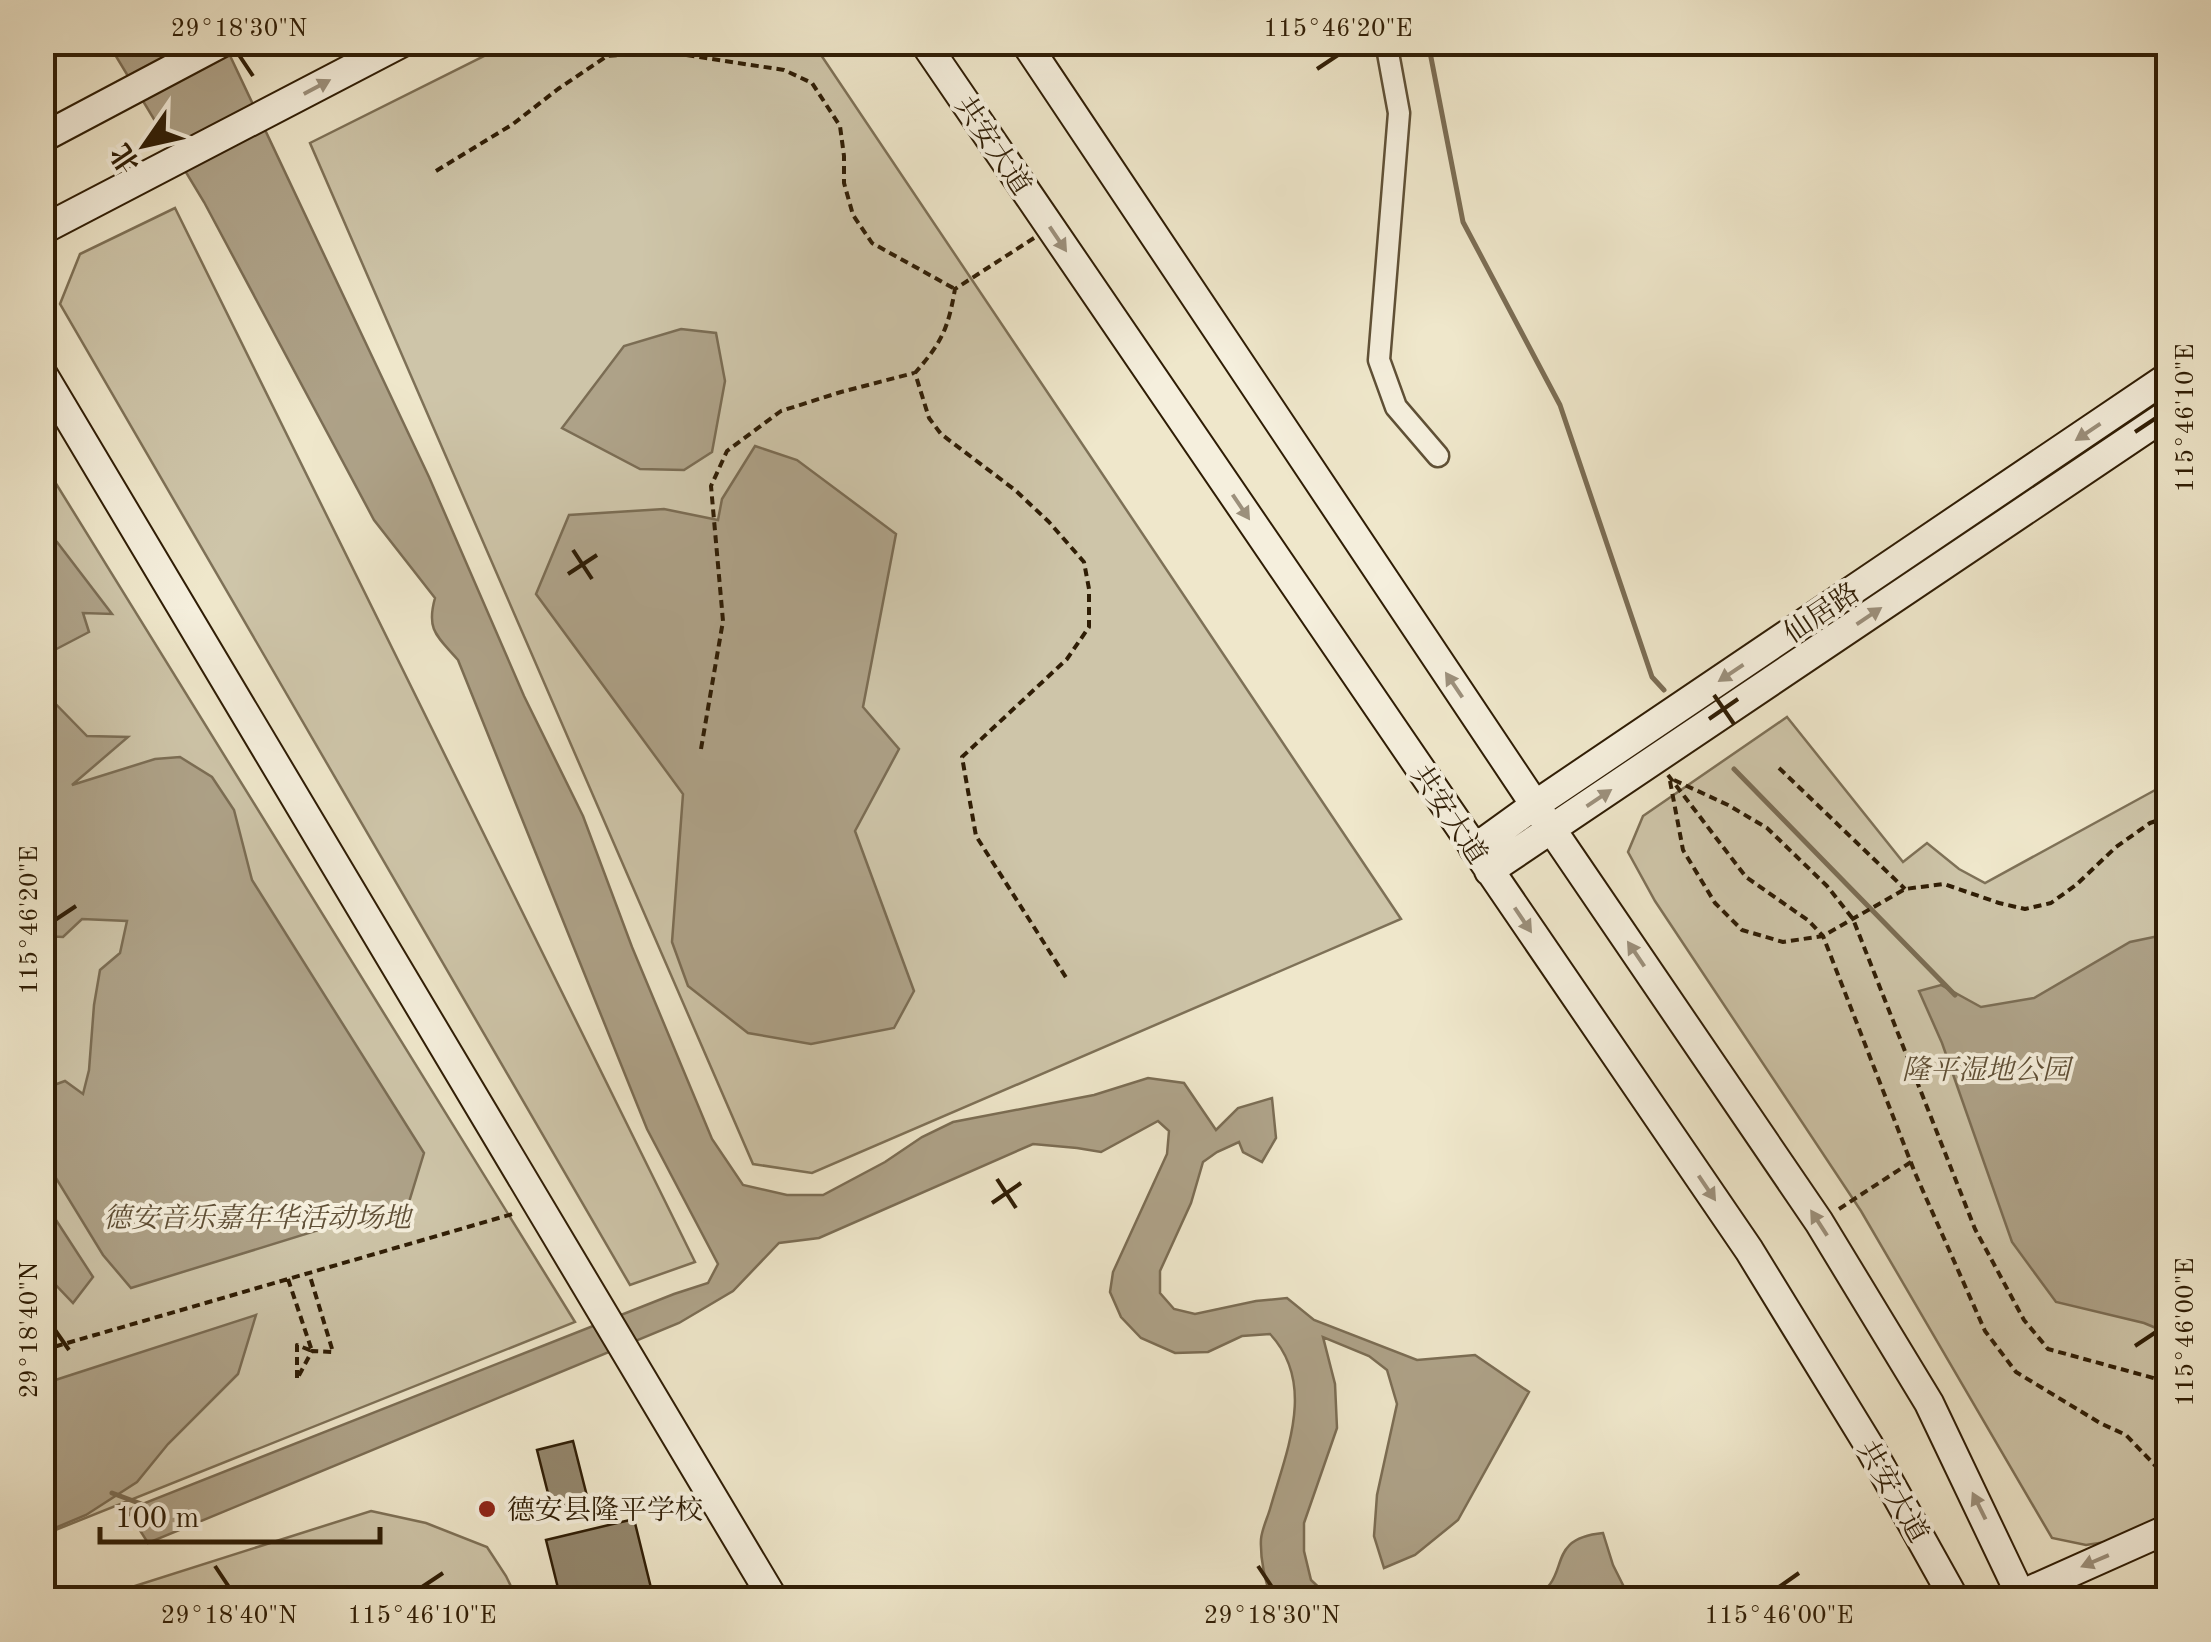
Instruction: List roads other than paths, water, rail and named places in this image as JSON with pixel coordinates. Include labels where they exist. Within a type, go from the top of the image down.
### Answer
[{"type":"main road","points":[[42,138],[223,42]]},
{"type":"main road","points":[[42,230],[402,42]]},
{"type":"main road","name":"共安大道","points":[[924,42],[1749,1250],[1868,1444],[1955,1600]]},
{"type":"main road","points":[[1025,42],[1819,1222],[1929,1403],[2018,1597],[2168,1530]]},
{"type":"main road","points":[[42,373],[774,1600]]},
{"type":"main road","name":"仙居路","points":[[1482,860],[1535,805],[2168,377]]},
{"type":"main road","name":"仙居路","points":[[1482,860],[1552,830],[1663,769],[2168,414]]},
{"type":"street","points":[[1386,42],[1399,113],[1379,360],[1396,407],[1438,456]]},
{"type":"waterway","points":[[1428,42],[1463,222],[1560,405],[1652,677],[1664,690]]},
{"type":"waterway","points":[[1734,769],[1955,995]]},
{"type":"waterway","points":[[112,1493],[144,1505]]},
{"type":"place","name":"德安县隆平学校","points":[[487,1509]]},
{"type":"park label","name":"隆平湿地公园","points":[[1986,1069]]},
{"type":"park label","name":"德安音乐嘉年华活动场地","points":[[257,1217]]}]
